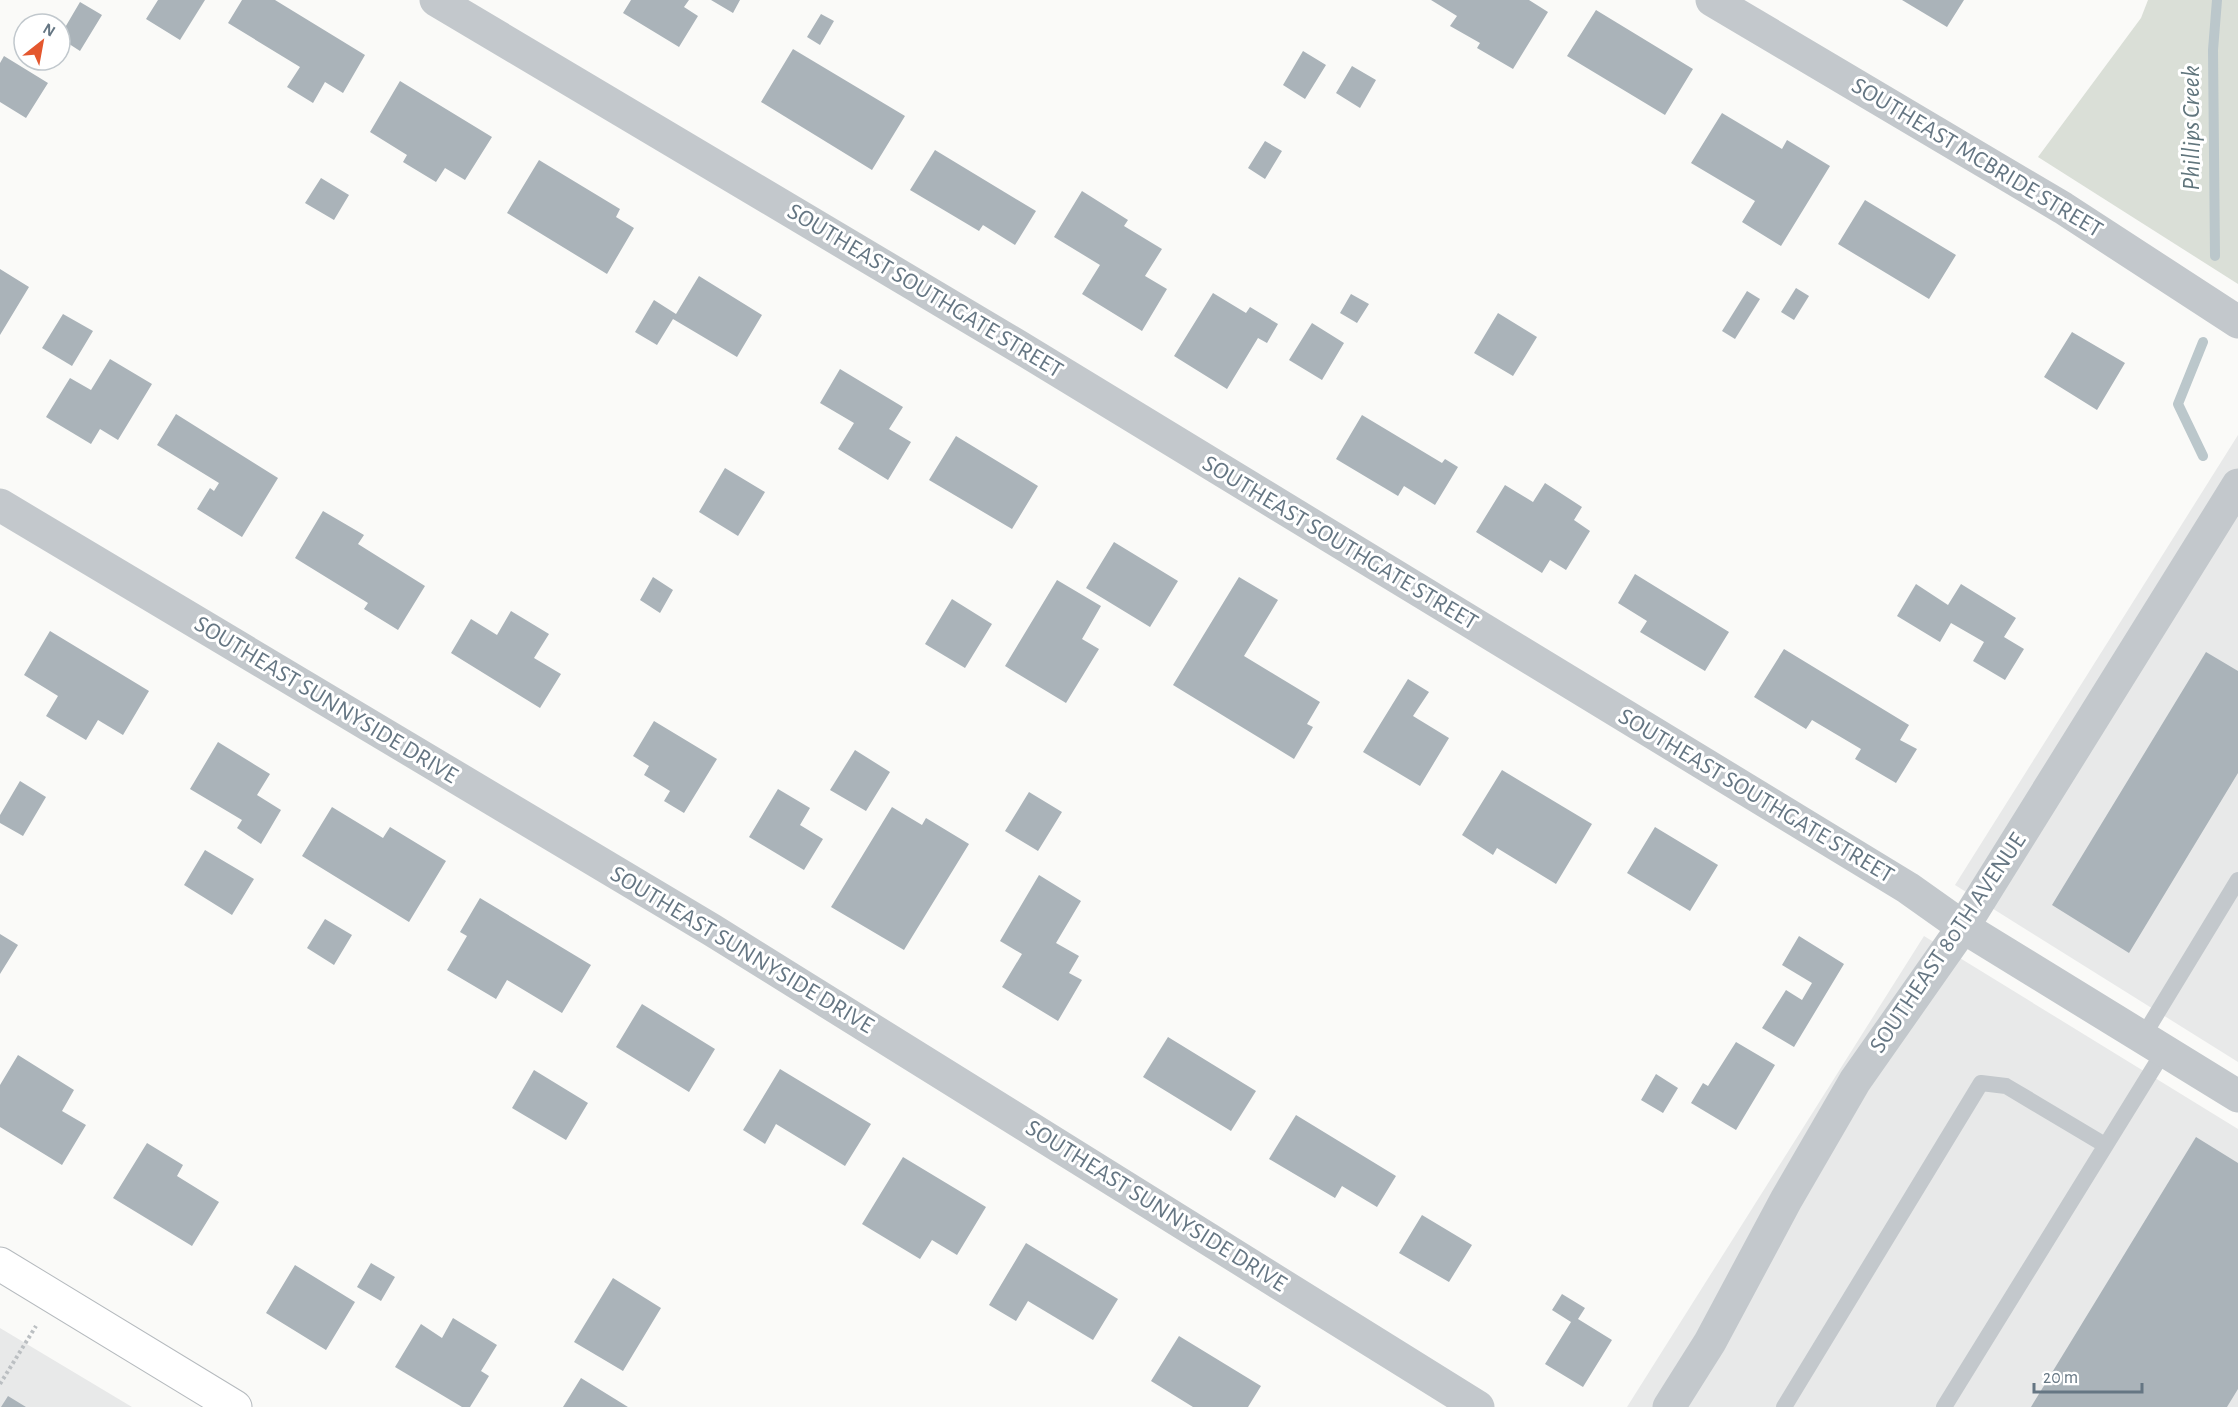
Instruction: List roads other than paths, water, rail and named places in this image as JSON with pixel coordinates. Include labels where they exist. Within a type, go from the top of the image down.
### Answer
[{"type":"main road","points":[[0,1264],[235,1407]]},
{"type":"street","name":"SOUTHEAST SOUTHGATE STREET","points":[[436,0],[1035,357],[1908,888],[1963,927],[2238,1096]]},
{"type":"street","name":"SOUTHEAST MCBRIDE STREET","points":[[1712,0],[2063,208],[2238,322]]},
{"type":"street","name":"SOUTHEAST 80TH AVENUE","points":[[1669,1407],[1710,1342],[1786,1200],[1855,1081],[1963,927],[2238,485]]},
{"type":"street","name":"SOUTHEAST SUNNYSIDE DRIVE","points":[[0,505],[711,930],[1478,1407]]},
{"type":"lane","points":[[1944,1407],[2105,1145],[2153,1044],[2238,880]]},
{"type":"lane","points":[[1784,1407],[1981,1083],[2006,1086],[2105,1145]]},
{"type":"waterway","name":"Phillips Creek","points":[[2215,256],[2213,50],[2217,0]]},
{"type":"waterway","name":"Phillips Creek","points":[[2203,342],[2178,404],[2203,456]]}]
